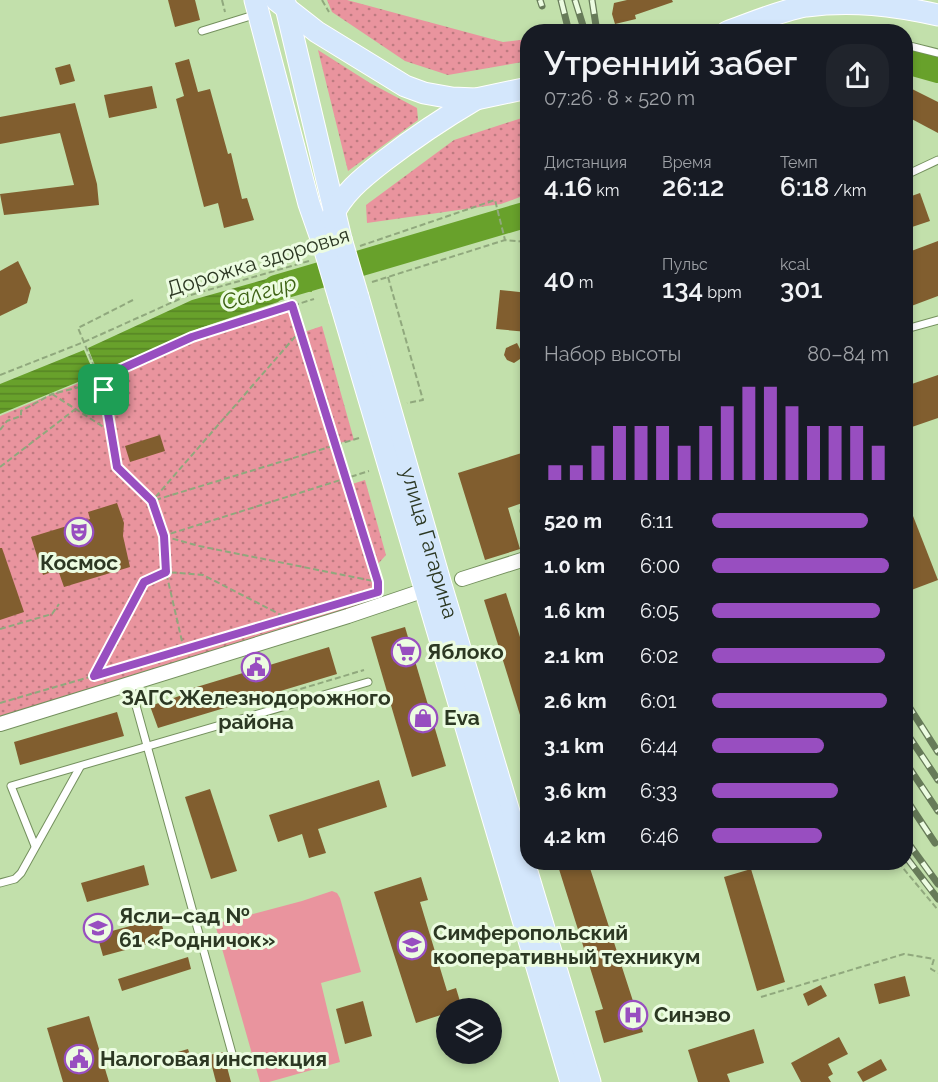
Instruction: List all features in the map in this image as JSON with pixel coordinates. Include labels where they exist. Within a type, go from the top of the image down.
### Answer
[{"type":"main road","points":[[282,3],[317,32],[405,86],[434,94],[476,99]]},
{"type":"main road","name":"улица Гагарина","points":[[282,3],[334,211],[332,248]]},
{"type":"main road","points":[[751,24],[806,6],[846,3],[887,4],[938,15]]},
{"type":"main road","name":"улица Гагарина","points":[[257,7],[309,204],[356,294],[433,588],[571,1082]]},
{"type":"main road","points":[[334,211],[353,186],[432,124],[476,99],[520,90]]},
{"type":"main road","name":"улица Гагарина","points":[[433,588],[520,862]]},
{"type":"main road","name":"улица Гагарина","points":[[523,870],[590,1082]]},
{"type":"street","points":[[462,579],[520,561]]},
{"type":"street","points":[[0,724],[433,588]]},
{"type":"lane","points":[[202,31],[257,7]]},
{"type":"lane","points":[[913,47],[938,53]]},
{"type":"lane","points":[[913,172],[937,162]]},
{"type":"lane","points":[[913,327],[938,320]]},
{"type":"lane","points":[[433,588],[462,579]]},
{"type":"lane","points":[[36,846],[11,786],[368,682]]},
{"type":"lane","points":[[130,684],[233,1057]]},
{"type":"lane","points":[[0,883],[15,879],[21,873],[80,767]]},
{"type":"path","points":[[322,0],[329,12]]},
{"type":"path","name":"Дорожка здоровья","points":[[0,375],[84,342],[184,297],[332,248],[495,200],[505,240]]},
{"type":"path","points":[[356,294],[388,277],[505,240],[520,241]]},
{"type":"path","points":[[388,277],[423,399],[406,404]]},
{"type":"path","points":[[0,467],[74,408],[96,393],[113,387],[110,374],[182,342],[314,299]]},
{"type":"path","points":[[133,300],[78,328],[104,390],[117,467],[152,501],[164,536],[166,572],[184,650]]},
{"type":"path","points":[[164,536],[199,546],[378,582],[292,305]]},
{"type":"path","points":[[152,501],[300,331]]},
{"type":"path","points":[[0,430],[7,421],[21,416],[21,411],[52,394],[87,385],[96,393]]},
{"type":"path","points":[[52,394],[113,433]]},
{"type":"path","points":[[152,501],[359,438]]},
{"type":"path","points":[[164,536],[369,471]]},
{"type":"path","points":[[94,676],[144,582],[166,572],[203,575],[289,619],[278,622]]},
{"type":"path","points":[[0,628],[52,614],[59,604]]},
{"type":"path","points":[[0,703],[247,631]]},
{"type":"path","points":[[232,709],[364,670]]},
{"type":"path","points":[[905,870],[938,910]]},
{"type":"path","points":[[761,996],[904,954],[934,959],[931,969],[938,973]]},
{"type":"shaded area","points":[[327,0],[347,0],[503,42],[520,40],[520,62],[448,75],[405,61],[332,12]]},
{"type":"shaded area","points":[[318,50],[370,83],[417,108],[418,120],[348,171]]},
{"type":"shaded area","points":[[520,119],[520,197],[501,204],[367,223],[366,205],[454,140]]},
{"type":"shaded area","points":[[296,300],[304,332],[322,326],[354,440],[339,443],[310,354],[316,386],[363,541],[377,605],[0,717],[0,416],[192,332]]},
{"type":"shaded area","points":[[365,480],[386,555],[377,565],[352,484]]},
{"type":"shaded area","points":[[332,891],[340,898],[361,972],[321,983],[340,1062],[269,1082],[260,1082],[215,924]]},
{"type":"water","points":[[305,268],[312,292],[289,291],[278,302],[200,328],[98,373],[88,348],[192,300]]},
{"type":"water","points":[[84,350],[95,375],[0,414],[0,384]]},
{"type":"building","points":[[168,0],[195,0],[200,20],[175,27]]},
{"type":"building","points":[[627,0],[672,0],[673,2],[635,15],[636,19],[615,24],[612,14],[614,3]]},
{"type":"building","points":[[189,59],[198,92],[210,89],[228,154],[231,153],[242,199],[247,198],[254,220],[224,228],[218,203],[204,207],[176,99],[184,96],[175,63]]},
{"type":"building","points":[[70,64],[75,81],[60,85],[55,68]]},
{"type":"building","points":[[152,86],[157,108],[109,118],[104,95]]},
{"type":"building","points":[[913,90],[938,102],[938,133],[913,120]]},
{"type":"building","points":[[75,103],[97,184],[99,205],[4,215],[0,194],[74,185],[60,133],[0,144],[0,117]]},
{"type":"building","points":[[920,193],[930,221],[913,227],[913,196]]},
{"type":"building","points":[[938,241],[938,296],[913,305],[913,250]]},
{"type":"building","points":[[18,261],[31,288],[27,303],[0,316],[0,271]]},
{"type":"building","points":[[500,290],[520,292],[520,331],[496,329]]},
{"type":"building","points":[[517,343],[520,349],[520,359],[514,363],[507,360],[504,355],[506,348]]},
{"type":"building","points":[[938,375],[938,418],[913,427],[913,384]]},
{"type":"building","points":[[160,435],[165,451],[130,462],[125,446]]},
{"type":"building","points":[[520,454],[520,504],[508,508],[520,549],[485,560],[458,473]]},
{"type":"building","points":[[117,503],[124,523],[123,536],[130,567],[64,587],[58,570],[43,575],[31,537],[90,519],[88,512]]},
{"type":"building","points":[[913,516],[938,580],[913,589]]},
{"type":"building","points":[[0,548],[2,548],[24,612],[0,620]]},
{"type":"building","points":[[506,593],[520,637],[520,715],[484,600]]},
{"type":"building","points":[[405,627],[446,766],[412,777],[371,637]]},
{"type":"building","points":[[329,647],[337,674],[158,728],[150,706],[191,692],[190,689]]},
{"type":"building","points":[[117,712],[124,736],[20,765],[14,742]]},
{"type":"building","points":[[379,780],[387,807],[318,829],[326,853],[309,858],[302,834],[278,842],[269,815]]},
{"type":"building","points":[[210,789],[237,871],[211,879],[185,797]]},
{"type":"building","points":[[144,865],[149,885],[87,902],[81,883]]},
{"type":"building","points":[[559,870],[591,870],[643,1032],[604,1043],[595,1011],[603,1009]]},
{"type":"building","points":[[751,870],[785,982],[757,991],[724,877]]},
{"type":"building","name":"Симферопольский кооперативный техникум","points":[[421,877],[428,900],[420,902],[447,991],[456,988],[459,998],[436,998],[436,1017],[416,1023],[374,892]]},
{"type":"building","points":[[160,918],[166,939],[103,956],[97,935]]},
{"type":"building","points":[[188,957],[191,969],[122,991],[118,979]]},
{"type":"building","points":[[905,976],[910,996],[879,1004],[874,984]]},
{"type":"building","points":[[821,985],[827,996],[808,1006],[803,994]]},
{"type":"building","points":[[363,1001],[372,1036],[345,1044],[336,1009]]},
{"type":"building","name":"Налоговая инспекция","points":[[89,1016],[109,1082],[63,1082],[47,1028]]},
{"type":"building","points":[[754,1029],[764,1063],[727,1074],[730,1082],[698,1082],[688,1050]]},
{"type":"building","points":[[839,1037],[848,1054],[828,1064],[833,1074],[828,1077],[831,1082],[801,1082],[791,1063]]},
{"type":"building","points":[[188,1049],[192,1061],[168,1069],[164,1056]]},
{"type":"building","points":[[223,1052],[231,1082],[216,1082],[209,1055]]},
{"type":"building","points":[[881,1059],[887,1070],[863,1082],[857,1072]]},
{"type":"waterway","name":"Салгир","points":[[913,63],[938,70]]},
{"type":"waterway","name":"Салгир","points":[[276,288],[520,216]]},
{"type":"railway","points":[[540,0],[542,6]]},
{"type":"railway","points":[[561,0],[567,24]]},
{"type":"railway","points":[[575,0],[582,24]]},
{"type":"railway","points":[[592,0],[596,24]]},
{"type":"railway","points":[[913,713],[938,752]]},
{"type":"railway","points":[[913,742],[938,780]]},
{"type":"railway","points":[[913,774],[938,811]]},
{"type":"railway","points":[[913,810],[935,843]]},
{"type":"railway","points":[[913,850],[938,884]]},
{"type":"railway","points":[[913,866],[938,899]]},
{"type":"place","name":"Космос","points":[[79,532]]},
{"type":"place","name":"Яблоко","points":[[406,652]]},
{"type":"place","name":"ЗАГС Железнодорожного района","points":[[256,667]]},
{"type":"place","name":"Eva","points":[[423,718]]},
{"type":"place","name":"Ясли–сад № 61 «Родничок»","points":[[98,928]]},
{"type":"place","name":"Симферопольский кооперативный техникум","points":[[412,945]]},
{"type":"place","name":"Синэво","points":[[633,1015]]},
{"type":"place","name":"Налоговая инспекция","points":[[79,1059]]},
{"type":"route","points":[[292,305],[378,582],[378,592],[94,676],[144,582],[156,574],[166,572],[164,536],[152,501],[117,467],[104,390],[113,387],[110,374],[192,337],[292,305]]}]
